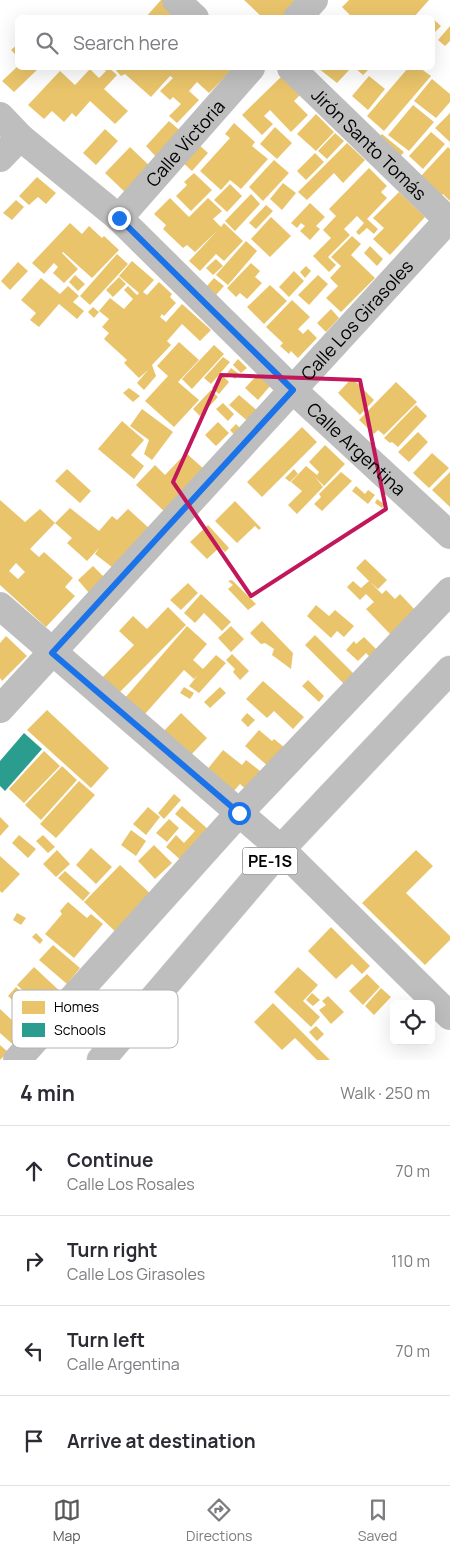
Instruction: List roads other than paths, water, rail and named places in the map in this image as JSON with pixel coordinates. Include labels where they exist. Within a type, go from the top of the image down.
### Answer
[{"type":"main road","points":[[176,0],[193,15]]},
{"type":"main road","points":[[300,15],[314,0]]},
{"type":"main road","name":"Calle Victoria","points":[[119,218],[249,70]]},
{"type":"main road","name":"Jirón Santo Tomás","points":[[293,70],[449,219]]},
{"type":"main road","name":"Calle Argentina","points":[[0,116],[20,137],[119,218],[293,390],[450,535]]},
{"type":"main road","points":[[0,158],[20,137]]},
{"type":"main road","name":"Calle Los Girasoles","points":[[0,709],[449,219]]},
{"type":"main road","points":[[79,990],[239,813],[450,591]]},
{"type":"main road","points":[[0,606],[280,849],[450,1016]]},
{"type":"main road","name":"PE-1S","points":[[160,990],[280,849],[450,670]]},
{"type":"main road","points":[[16,1060],[27,1048]]},
{"type":"main road","name":"PE-1S","points":[[101,1060],[111,1048]]}]
